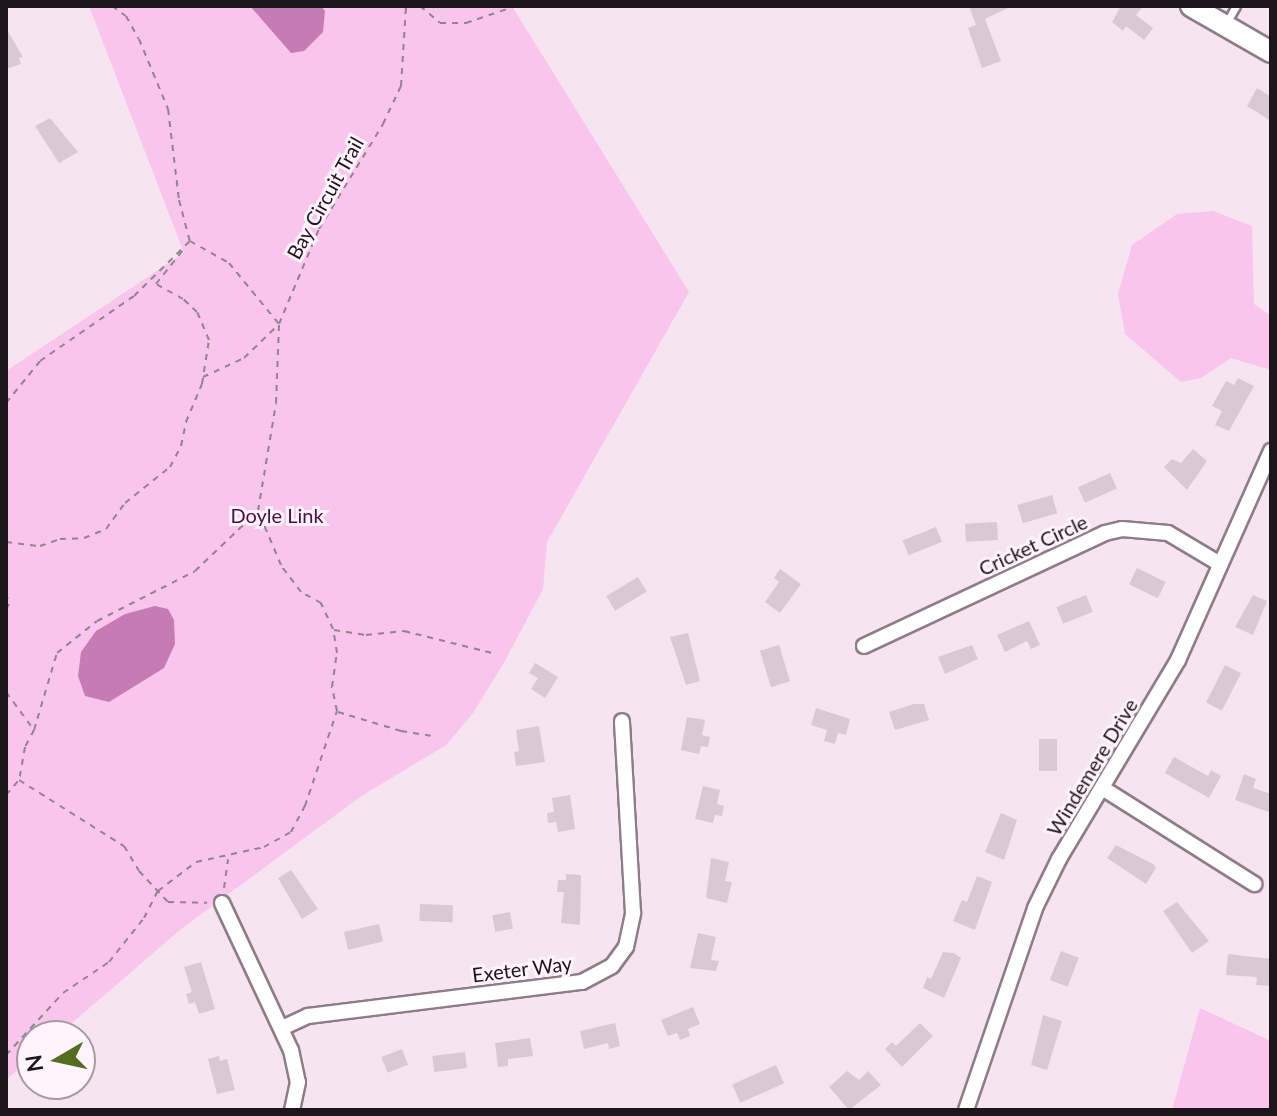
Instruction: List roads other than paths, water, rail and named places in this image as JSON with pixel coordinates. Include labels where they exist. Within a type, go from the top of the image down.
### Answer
[{"type":"main road","points":[[1191,6],[1271,52]]},
{"type":"street","name":"Windemere Drive","points":[[966,1110],[1035,908],[1059,859],[1104,789],[1178,660],[1271,451]]},
{"type":"street","name":"Cricket Circle","points":[[864,646],[1105,533],[1122,529],[1168,533],[1220,564]]},
{"type":"street","name":"Exeter Way","points":[[282,1028],[308,1016],[582,982],[612,966],[626,947],[633,913],[622,721]]},
{"type":"street","points":[[1104,789],[1254,884]]},
{"type":"street","points":[[222,903],[282,1028],[297,1073],[292,1110]]},
{"type":"lane","points":[[1225,25],[1236,6]]},
{"type":"park label","name":"Doyle Link","points":[[277,515]]}]
